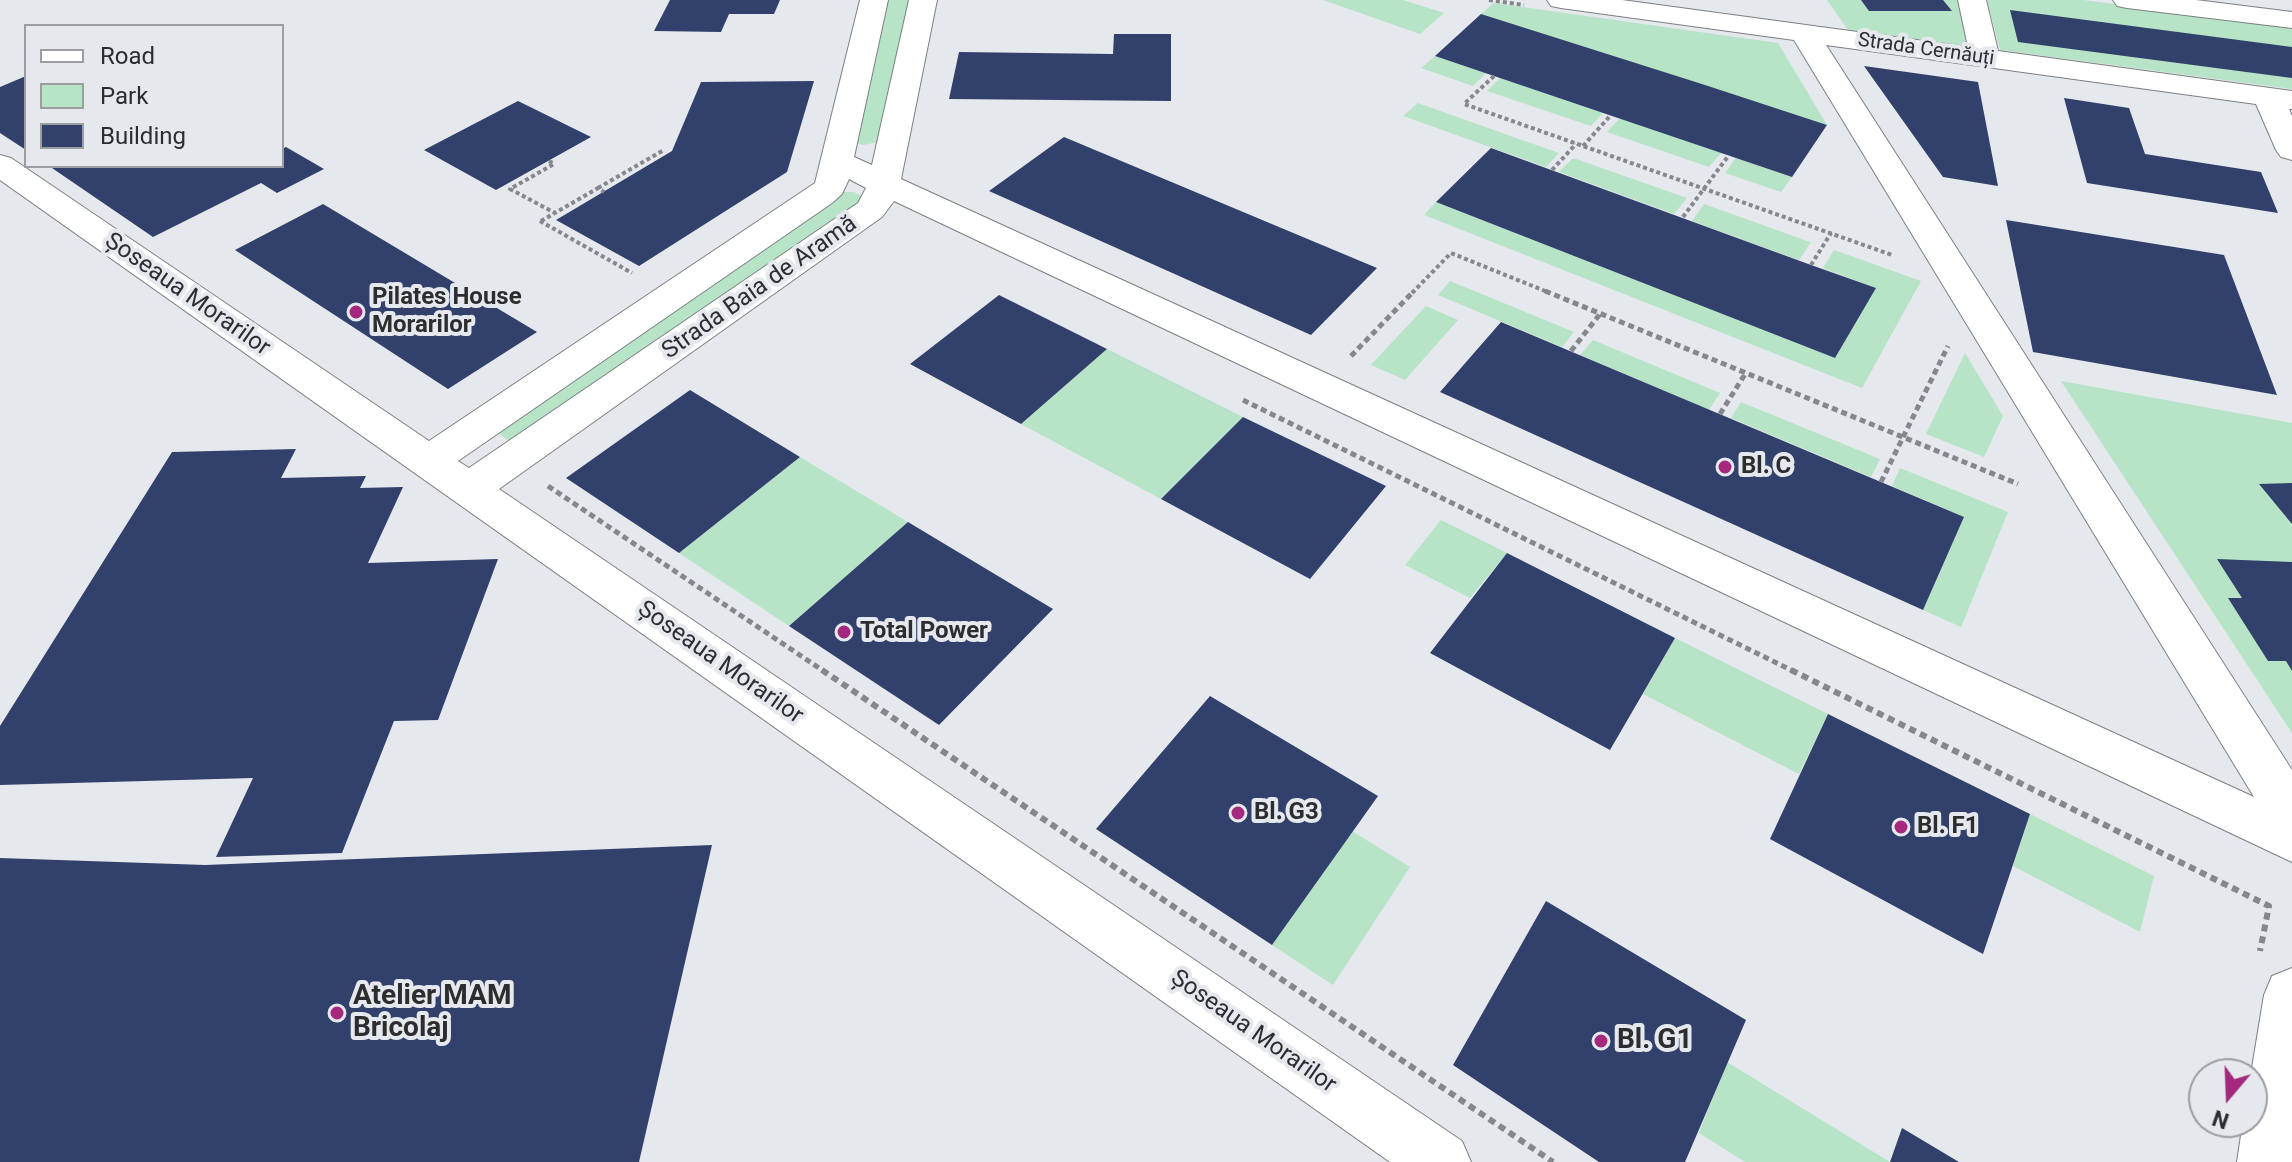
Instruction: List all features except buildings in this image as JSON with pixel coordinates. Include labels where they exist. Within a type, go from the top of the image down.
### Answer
[{"type":"street","name":"Strada Baia de Aramă","points":[[428,461],[830,187],[874,0]]},
{"type":"street","name":"Strada Baia de Aramă","points":[[469,489],[856,222],[881,196],[923,0]]},
{"type":"street","points":[[1972,0],[1985,58]]},
{"type":"street","points":[[2127,0],[2292,20]]},
{"type":"street","name":"Strada Cernăuți","points":[[1548,3],[1673,8],[1985,58],[2280,98]]},
{"type":"street","points":[[1819,30],[2292,814]]},
{"type":"street","points":[[2280,98],[2292,150]]},
{"type":"street","points":[[836,161],[2292,839]]},
{"type":"street","name":"Șoseaua Morarilor","points":[[0,165],[1441,1162]]},
{"type":"street","points":[[2267,1162],[2274,981]]},
{"type":"path","points":[[1489,0],[1548,3]]},
{"type":"path","points":[[1494,76],[1464,104],[1896,256]]},
{"type":"path","points":[[1583,146],[1611,115]]},
{"type":"path","points":[[1552,170],[1576,144]]},
{"type":"path","points":[[637,275],[540,221],[664,150]]},
{"type":"path","points":[[1683,217],[1729,155]]},
{"type":"path","points":[[549,161],[554,164],[510,189],[555,213]]},
{"type":"path","points":[[598,188],[604,192]]},
{"type":"path","points":[[1811,265],[1831,233]]},
{"type":"path","points":[[1341,367],[1451,253],[2018,484]]},
{"type":"path","points":[[1571,351],[1600,314]]},
{"type":"path","points":[[1881,482],[1954,335]]},
{"type":"path","points":[[1720,414],[1745,374]]},
{"type":"path","points":[[1236,396],[2269,906],[2274,981]]},
{"type":"path","points":[[546,484],[1553,1162]]},
{"type":"green space","points":[[882,0],[918,0],[886,141],[862,145],[853,141]]},
{"type":"green space","points":[[1323,0],[1403,0],[1444,13],[1420,34]]},
{"type":"green space","points":[[1827,0],[1957,0],[1969,46],[1848,30]]},
{"type":"green space","points":[[1987,0],[2083,0],[2292,27],[2292,89],[2000,50]]},
{"type":"green space","points":[[1494,3],[1778,43],[1827,125],[1481,14]]},
{"type":"green space","points":[[1435,56],[1486,73],[1473,86],[1421,68]]},
{"type":"green space","points":[[1500,78],[1603,113],[1591,126],[1487,91]]},
{"type":"green space","points":[[1418,103],[1559,153],[1546,167],[1403,116]]},
{"type":"green space","points":[[1620,118],[1721,153],[1709,167],[1607,132]]},
{"type":"green space","points":[[1573,158],[1687,198],[1674,214],[1559,172]]},
{"type":"green space","points":[[1736,158],[1792,177],[1781,192],[1725,173]]},
{"type":"green space","points":[[842,192],[854,192],[865,198],[867,203],[522,441],[508,440],[498,433]]},
{"type":"green space","points":[[1436,202],[1835,358],[1875,288],[1823,268],[1834,250],[1921,281],[1862,388],[1424,215]]},
{"type":"green space","points":[[1704,204],[1811,242],[1799,260],[1692,221]]},
{"type":"green space","points":[[1450,281],[1574,332],[1562,347],[1438,295]]},
{"type":"green space","points":[[1426,306],[1458,320],[1405,380],[1371,365]]},
{"type":"green space","points":[[1593,340],[1720,393],[1709,410],[1580,355]]},
{"type":"green space","points":[[1107,349],[1243,417],[1161,499],[1021,424]]},
{"type":"green space","points":[[1965,353],[2003,416],[1984,457],[1926,434]]},
{"type":"green space","points":[[2061,381],[2292,423],[2292,733]]},
{"type":"green space","points":[[1741,402],[1880,459],[1871,477],[1731,418]]},
{"type":"green space","points":[[800,457],[908,522],[789,626],[679,553]]},
{"type":"green space","points":[[1900,468],[2008,512],[1961,627],[1923,610],[1964,517],[1892,486]]},
{"type":"green space","points":[[1441,520],[1507,553],[1470,598],[1405,565]]},
{"type":"green space","points":[[1675,638],[1828,714],[1799,774],[1643,694]]},
{"type":"green space","points":[[2030,814],[2154,876],[2140,932],[2013,866]]},
{"type":"green space","points":[[1352,831],[1410,867],[1333,985],[1272,945]]},
{"type":"green space","points":[[1727,1062],[1890,1162],[1745,1162],[1699,1133]]},
{"type":"place","name":"Pilates House Morarilor","points":[[356,312]]},
{"type":"place","name":"Bl. C","points":[[1725,467]]},
{"type":"place","name":"Total Power","points":[[844,632]]},
{"type":"place","name":"Bl. G3","points":[[1238,813]]},
{"type":"place","name":"Bl. F1","points":[[1901,827]]},
{"type":"place","name":"Atelier MAM Bricolaj","points":[[337,1013]]},
{"type":"place","name":"Bl. G1","points":[[1601,1041]]}]
